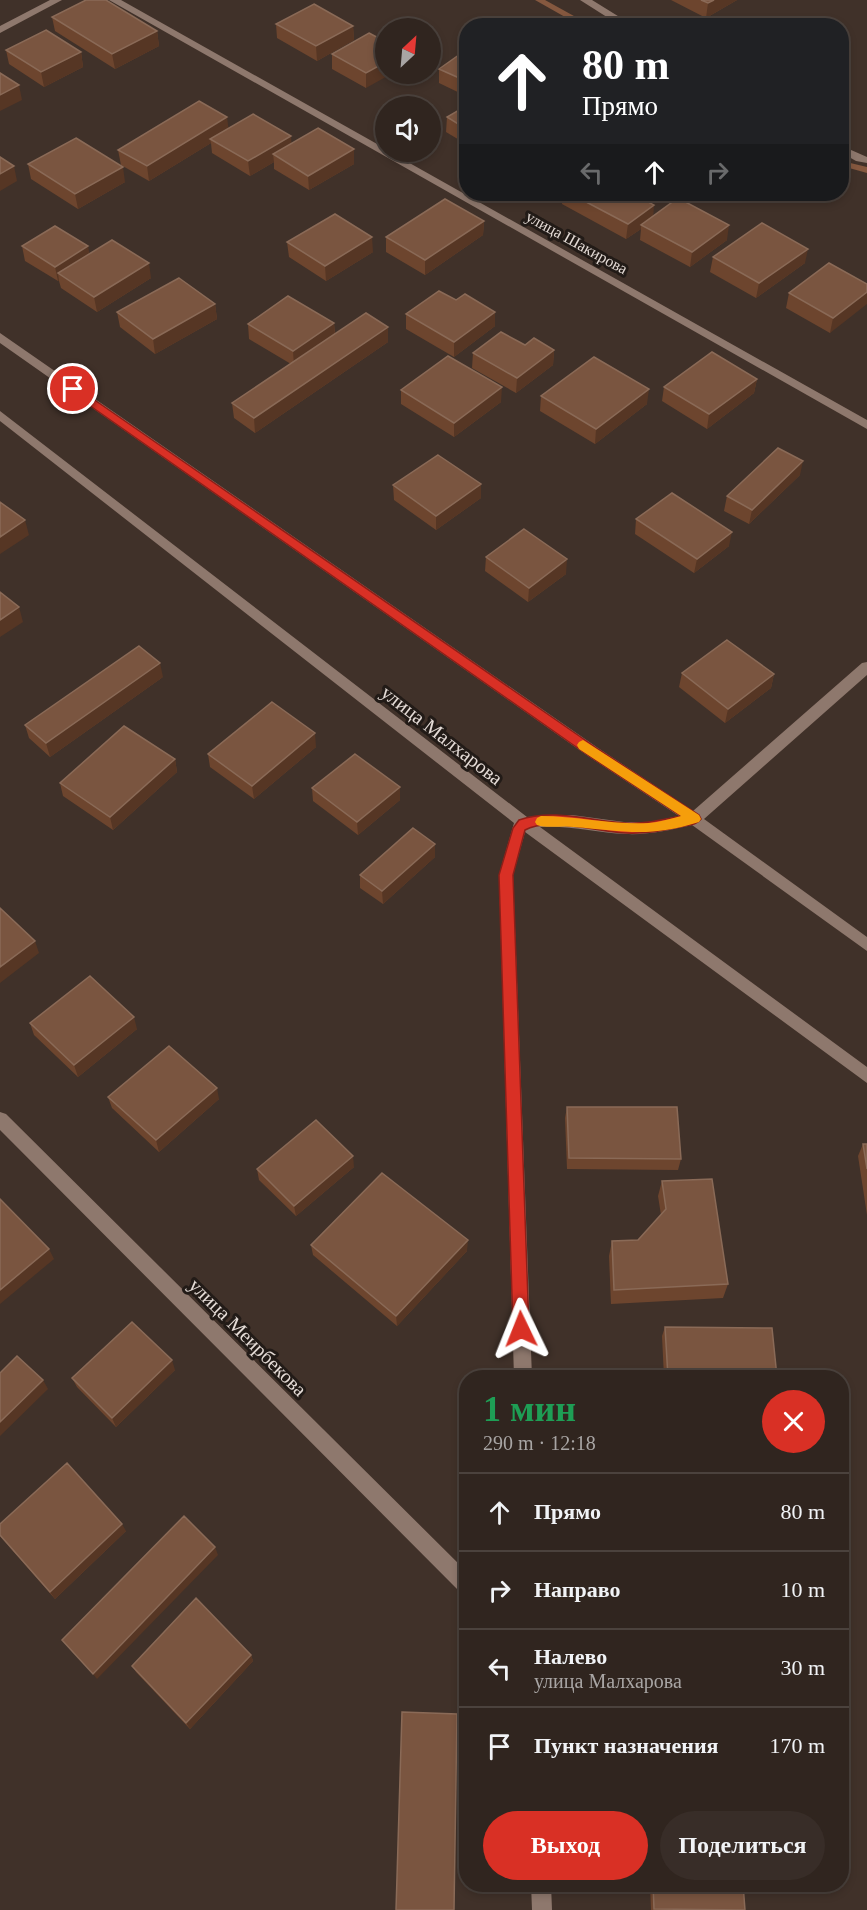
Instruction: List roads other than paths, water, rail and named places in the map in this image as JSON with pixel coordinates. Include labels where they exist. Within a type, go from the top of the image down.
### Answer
[{"type":"street","points":[[0,30],[57,0]]},
{"type":"street","name":"улица Шакирова","points":[[114,0],[459,195]]},
{"type":"street","points":[[585,0],[615,18]]},
{"type":"street","points":[[849,153],[867,160]]},
{"type":"street","name":"улица Шакирова","points":[[470,201],[867,425]]},
{"type":"street","points":[[0,338],[593,752],[694,819],[867,945]]},
{"type":"street","name":"улица Малхарова","points":[[0,415],[524,823],[867,1076]]},
{"type":"street","points":[[523,1370],[506,875],[519,828],[524,823],[572,821],[624,828],[651,828],[694,819],[867,667]]},
{"type":"street","name":"улица Меирбекова","points":[[0,1119],[459,1577]]},
{"type":"street","points":[[541,1892],[542,1910]]},
{"type":"waterway","points":[[539,0],[573,18]]},
{"type":"waterway","points":[[849,166],[867,170]]}]
